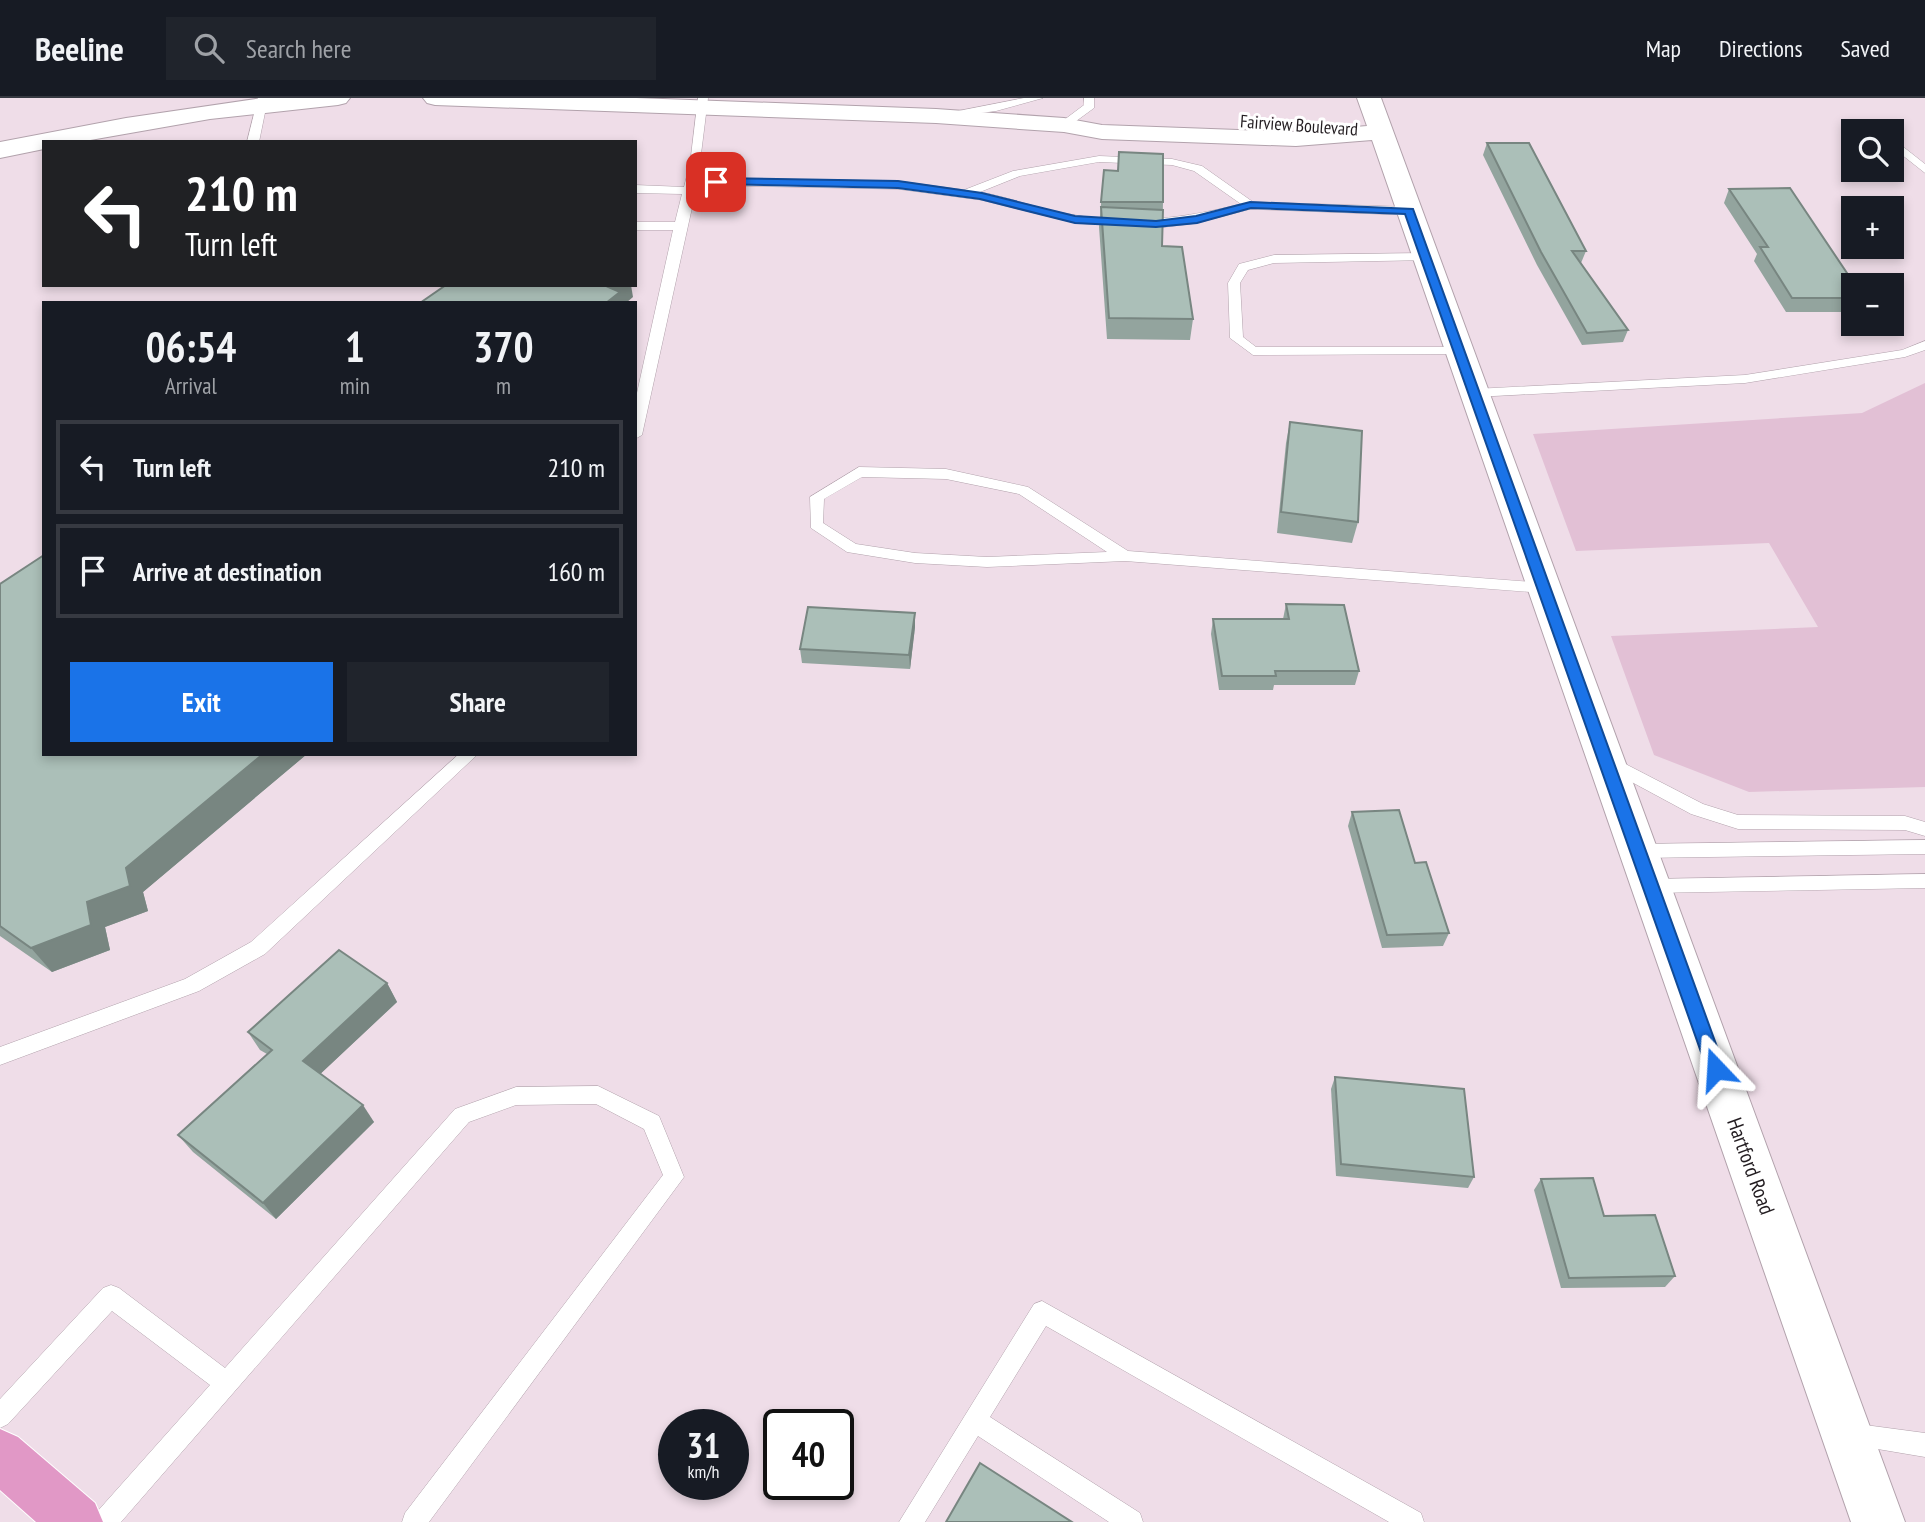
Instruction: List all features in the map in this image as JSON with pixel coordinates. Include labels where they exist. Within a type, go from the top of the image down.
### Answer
[{"type":"highway","points":[[0,1455],[76,1522]]},
{"type":"street","points":[[50,140],[262,101],[338,98]]},
{"type":"street","name":"Fairview Boulevard","points":[[435,98],[702,103],[1064,125],[1102,132],[1296,139],[1382,132]]},
{"type":"street","name":"Hartford Road","points":[[1369,98],[1878,1522]]},
{"type":"street","points":[[0,150],[42,142]]},
{"type":"lane","points":[[936,116],[996,108],[1038,98]]},
{"type":"lane","points":[[1064,125],[1090,106],[1089,98]]},
{"type":"lane","points":[[253,140],[262,101]]},
{"type":"lane","points":[[637,426],[696,163],[702,103]]},
{"type":"lane","points":[[1904,152],[1925,170]]},
{"type":"lane","points":[[966,194],[1017,173],[1098,159],[1172,162],[1198,168],[1250,205]]},
{"type":"lane","points":[[637,189],[898,184],[966,194],[1075,219],[1156,224],[1197,219],[1250,205],[1409,211]]},
{"type":"lane","points":[[637,226],[680,226]]},
{"type":"lane","points":[[1426,257],[1275,259],[1243,267],[1234,283],[1237,338],[1254,351],[1460,351]]},
{"type":"lane","points":[[1475,393],[1745,379],[1905,353],[1925,345]]},
{"type":"lane","points":[[1125,556],[1023,490],[946,474],[859,472],[817,498],[817,525],[852,548],[915,558],[987,562],[1125,556],[1544,588]]},
{"type":"lane","points":[[0,1056],[192,985],[258,948],[468,756]]},
{"type":"lane","points":[[1606,760],[1697,810],[1738,822],[1905,822],[1925,830]]},
{"type":"lane","points":[[1645,868],[1925,847]]},
{"type":"lane","points":[[1645,868],[1925,881]]},
{"type":"lane","points":[[105,1522],[461,1115],[516,1096],[598,1095],[652,1123],[674,1177],[414,1522]]},
{"type":"lane","points":[[0,1416],[111,1296],[227,1382]]},
{"type":"lane","points":[[911,1522],[1042,1312],[1412,1522]]},
{"type":"lane","points":[[975,1421],[1131,1522]]},
{"type":"lane","points":[[1847,1435],[1925,1445]]},
{"type":"shaded area","points":[[1925,383],[1925,787],[1749,792],[1654,755],[1611,636],[1818,627],[1769,543],[1576,551],[1533,434],[1862,413]]},
{"type":"building","points":[[1487,143],[1529,143],[1586,251],[1572,251],[1628,330],[1587,333],[1541,252]]},
{"type":"building","points":[[1119,152],[1163,154],[1163,202],[1101,202],[1104,170],[1118,171]]},
{"type":"building","points":[[1790,188],[1847,273],[1841,273],[1841,298],[1792,298],[1760,247],[1768,247],[1729,189]]},
{"type":"building","points":[[1101,207],[1163,210],[1162,246],[1182,247],[1193,319],[1109,318]]},
{"type":"building","points":[[443,287],[608,287],[620,292],[609,301],[423,301]]},
{"type":"building","points":[[1290,422],[1362,431],[1358,522],[1281,512]]},
{"type":"building","points":[[42,556],[42,756],[261,756],[126,868],[130,886],[87,902],[91,925],[31,948],[0,926],[0,584]]},
{"type":"building","points":[[1286,604],[1344,605],[1359,671],[1275,671],[1276,676],[1222,676],[1213,619],[1289,619]]},
{"type":"building","points":[[808,607],[915,613],[909,655],[800,649]]},
{"type":"building","points":[[1399,810],[1415,863],[1426,862],[1449,933],[1387,935],[1352,812]]},
{"type":"building","points":[[339,950],[387,983],[303,1061],[363,1105],[263,1203],[178,1135],[272,1050],[248,1032]]},
{"type":"building","points":[[1335,1077],[1464,1089],[1474,1177],[1341,1164]]},
{"type":"building","points":[[1593,1178],[1604,1216],[1655,1215],[1675,1276],[1569,1278],[1541,1179]]},
{"type":"building","points":[[980,1463],[1072,1522],[946,1522]]},
{"type":"route","points":[[716,182],[898,184],[982,196],[1018,208],[1075,219],[1156,224],[1197,219],[1250,205],[1409,211],[1716,1069]]}]
